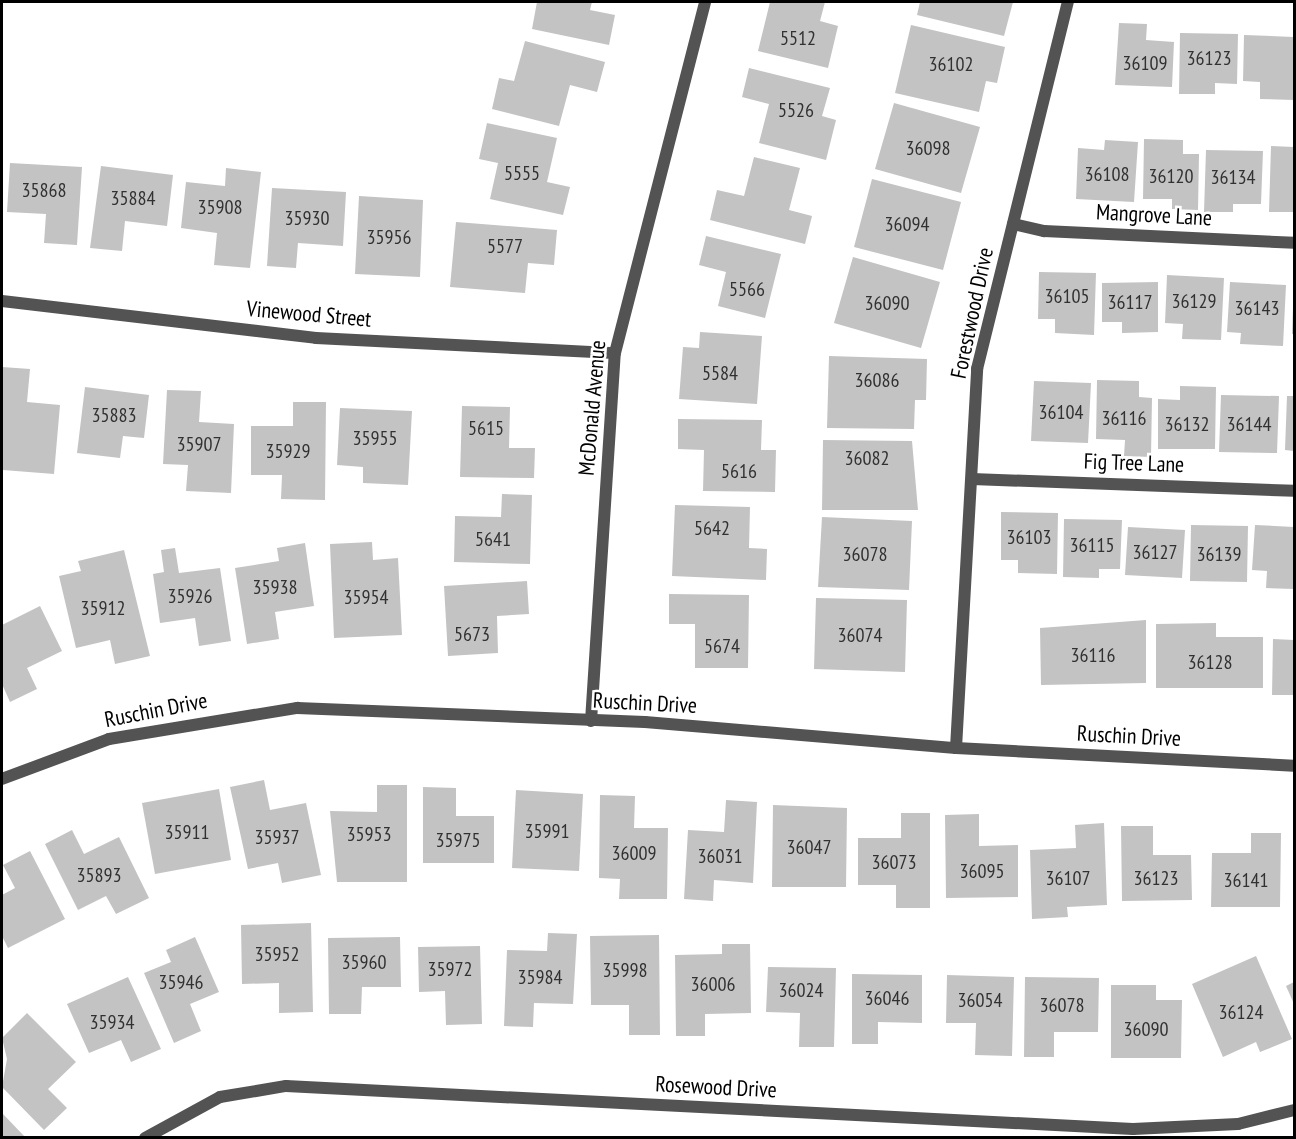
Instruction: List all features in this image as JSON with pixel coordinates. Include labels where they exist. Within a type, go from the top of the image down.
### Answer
[{"type":"street","name":"McDonald Avenue","points":[[591,721],[615,353],[705,2]]},
{"type":"street","name":"Forestwood Drive","points":[[956,748],[977,369],[1068,2]]},
{"type":"street","name":"Mangrove Lane","points":[[1013,224],[1044,231],[1294,243]]},
{"type":"street","name":"Vinewood Street","points":[[2,301],[316,338],[615,353]]},
{"type":"street","name":"Fig Tree Lane","points":[[972,479],[1294,490]]},
{"type":"street","name":"Ruschin Drive","points":[[2,779],[109,739],[297,708],[591,721],[956,748],[1294,766]]},
{"type":"street","name":"Rosewood Drive","points":[[145,1137],[220,1097],[286,1086],[1132,1129],[1238,1124],[1294,1110]]},
{"type":"building","points":[[537,2],[592,2],[590,10],[615,15],[609,45],[532,29]]},
{"type":"building","points":[[770,2],[825,2],[820,21],[838,26],[828,68],[758,51]]},
{"type":"building","points":[[920,2],[1013,2],[1004,36],[917,15]]},
{"type":"building","points":[[1119,23],[1147,24],[1146,40],[1174,42],[1172,87],[1115,85]]},
{"type":"building","points":[[911,25],[1005,47],[997,83],[986,81],[979,112],[895,93]]},
{"type":"building","points":[[1180,33],[1238,34],[1237,84],[1215,83],[1215,94],[1179,94]]},
{"type":"building","points":[[1244,35],[1294,37],[1294,100],[1260,99],[1260,82],[1243,81]]},
{"type":"building","points":[[525,41],[605,62],[597,92],[570,85],[559,126],[492,109],[499,78],[514,81]]},
{"type":"building","points":[[749,68],[830,88],[822,116],[836,120],[826,160],[759,143],[769,104],[742,97]]},
{"type":"building","points":[[894,103],[980,127],[961,193],[875,169]]},
{"type":"building","points":[[487,123],[557,138],[547,182],[570,187],[563,215],[490,199],[498,163],[479,159]]},
{"type":"building","points":[[1144,139],[1183,140],[1183,154],[1199,154],[1198,210],[1172,209],[1172,199],[1143,199]]},
{"type":"building","points":[[1105,140],[1138,142],[1134,202],[1076,199],[1078,148],[1104,150]]},
{"type":"building","points":[[1271,146],[1294,147],[1294,212],[1269,212]]},
{"type":"building","points":[[1206,150],[1263,151],[1261,204],[1233,204],[1233,212],[1204,212]]},
{"type":"building","points":[[754,157],[800,168],[789,210],[812,216],[805,244],[710,220],[717,190],[744,196]]},
{"type":"building","points":[[10,163],[82,167],[77,245],[44,243],[46,214],[7,212]]},
{"type":"building","points":[[101,166],[173,175],[167,226],[125,221],[122,251],[90,248]]},
{"type":"building","points":[[226,168],[261,172],[250,268],[214,265],[217,233],[181,228],[186,182],[225,186]]},
{"type":"building","points":[[872,179],[961,202],[943,270],[854,247]]},
{"type":"building","points":[[272,188],[346,192],[343,246],[298,243],[296,268],[267,266]]},
{"type":"building","points":[[359,196],[423,200],[420,277],[355,274]]},
{"type":"building","points":[[456,222],[557,230],[554,265],[528,263],[525,293],[450,287]]},
{"type":"building","points":[[706,236],[781,254],[765,318],[718,306],[726,272],[699,265]]},
{"type":"building","points":[[853,257],[940,282],[921,348],[834,323]]},
{"type":"building","points":[[1039,272],[1096,273],[1094,335],[1055,333],[1055,319],[1038,319]]},
{"type":"building","points":[[1167,275],[1224,278],[1221,340],[1182,339],[1183,324],[1165,323]]},
{"type":"building","points":[[1158,282],[1158,332],[1122,333],[1122,322],[1102,322],[1102,283]]},
{"type":"building","points":[[1230,282],[1286,285],[1283,346],[1240,344],[1241,333],[1227,332]]},
{"type":"building","points":[[1293,307],[1294,334],[1292,334]]},
{"type":"building","points":[[700,332],[762,336],[757,404],[679,399],[683,347],[699,348]]},
{"type":"building","points":[[829,356],[927,359],[926,400],[915,400],[914,429],[827,428]]},
{"type":"building","points":[[2,367],[30,369],[27,402],[60,405],[54,474],[3,470]]},
{"type":"building","points":[[1097,380],[1139,381],[1139,397],[1152,398],[1151,457],[1124,456],[1125,440],[1096,439]]},
{"type":"building","points":[[1034,381],[1091,383],[1088,443],[1031,441]]},
{"type":"building","points":[[1180,386],[1216,387],[1215,449],[1158,449],[1158,399],[1180,400]]},
{"type":"building","points":[[85,387],[149,395],[144,438],[123,436],[120,458],[77,453]]},
{"type":"building","points":[[167,390],[201,391],[199,422],[234,424],[231,493],[186,491],[188,465],[163,464]]},
{"type":"building","points":[[1221,395],[1279,396],[1277,453],[1219,452]]},
{"type":"building","points":[[1287,396],[1294,396],[1294,451],[1285,450]]},
{"type":"building","points":[[293,402],[326,402],[325,500],[281,499],[282,475],[251,475],[251,426],[293,426]]},
{"type":"building","points":[[462,406],[510,407],[509,448],[535,448],[534,478],[460,477]]},
{"type":"building","points":[[340,408],[412,411],[408,485],[363,483],[363,467],[337,465]]},
{"type":"building","points":[[678,419],[762,420],[761,450],[776,450],[775,492],[703,491],[704,450],[678,449]]},
{"type":"building","points":[[823,440],[912,441],[918,510],[822,510]]},
{"type":"building","points":[[502,494],[532,495],[530,564],[454,562],[455,516],[501,517]]},
{"type":"building","points":[[675,505],[750,507],[749,548],[767,549],[766,580],[672,576]]},
{"type":"building","points":[[1001,512],[1058,513],[1057,574],[1018,573],[1018,560],[1001,560]]},
{"type":"building","points":[[822,517],[912,521],[909,590],[818,587]]},
{"type":"building","points":[[1064,519],[1122,520],[1120,569],[1099,569],[1099,578],[1063,577]]},
{"type":"building","points":[[1191,525],[1248,526],[1247,582],[1190,581]]},
{"type":"building","points":[[1255,525],[1294,527],[1294,589],[1266,588],[1267,571],[1252,570]]},
{"type":"building","points":[[1128,527],[1185,530],[1182,578],[1125,575]]},
{"type":"building","points":[[372,542],[373,560],[398,558],[402,635],[334,638],[330,544]]},
{"type":"building","points":[[305,543],[314,606],[275,612],[279,639],[247,644],[235,568],[279,561],[277,548]]},
{"type":"building","points":[[175,548],[179,573],[220,568],[231,641],[199,646],[195,618],[160,623],[153,574],[164,572],[161,550]]},
{"type":"building","points":[[124,550],[150,656],[115,664],[110,640],[76,648],[59,576],[81,571],[78,561]]},
{"type":"building","points":[[527,581],[529,614],[497,616],[498,653],[448,656],[444,586]]},
{"type":"building","points":[[669,594],[749,595],[748,668],[695,668],[695,624],[669,624]]},
{"type":"building","points":[[816,598],[907,600],[905,672],[814,669]]},
{"type":"building","points":[[40,606],[62,651],[27,668],[37,689],[10,702],[2,684],[2,625]]},
{"type":"building","points":[[1146,620],[1146,683],[1041,685],[1040,628]]},
{"type":"building","points":[[1216,623],[1216,637],[1263,637],[1263,688],[1156,688],[1156,624]]},
{"type":"building","points":[[1273,639],[1294,640],[1294,695],[1272,695]]},
{"type":"building","points":[[264,780],[270,810],[306,803],[321,875],[282,883],[278,863],[248,869],[230,787]]},
{"type":"building","points":[[377,785],[407,785],[407,882],[337,882],[330,811],[377,812]]},
{"type":"building","points":[[423,787],[456,788],[456,816],[494,816],[494,863],[423,863]]},
{"type":"building","points":[[219,789],[231,860],[155,874],[142,803]]},
{"type":"building","points":[[516,790],[583,794],[579,871],[512,868]]},
{"type":"building","points":[[600,795],[635,796],[634,828],[668,828],[667,899],[619,899],[620,879],[599,878]]},
{"type":"building","points":[[726,800],[757,802],[753,883],[714,880],[713,901],[684,899],[688,830],[724,832]]},
{"type":"building","points":[[773,805],[847,808],[846,887],[772,887]]},
{"type":"building","points":[[901,813],[930,813],[930,908],[896,908],[896,885],[858,885],[858,838],[901,838]]},
{"type":"building","points":[[979,814],[979,846],[1018,845],[1018,897],[946,898],[945,815]]},
{"type":"building","points":[[1104,823],[1107,905],[1067,907],[1068,917],[1032,919],[1030,850],[1076,848],[1075,825]]},
{"type":"building","points":[[1121,826],[1153,826],[1153,855],[1191,855],[1192,900],[1122,901]]},
{"type":"building","points":[[72,830],[84,854],[119,837],[149,898],[116,914],[106,896],[78,910],[45,844]]},
{"type":"building","points":[[1251,833],[1281,833],[1280,907],[1211,907],[1212,853],[1251,853]]},
{"type":"building","points":[[30,851],[65,919],[8,948],[2,936],[2,895],[15,888],[3,865]]},
{"type":"building","points":[[311,923],[313,1012],[279,1013],[279,983],[242,984],[241,925]]},
{"type":"building","points":[[548,933],[577,934],[573,1004],[534,1003],[533,1027],[504,1026],[507,950],[547,951]]},
{"type":"building","points":[[659,935],[660,1035],[629,1035],[629,1005],[591,1005],[590,936]]},
{"type":"building","points":[[195,937],[219,992],[190,1004],[201,1031],[174,1043],[144,973],[171,962],[166,950]]},
{"type":"building","points":[[400,937],[401,987],[362,987],[361,1014],[329,1014],[328,938]]},
{"type":"building","points":[[722,944],[750,944],[751,1013],[705,1014],[705,1036],[676,1036],[675,955],[722,954]]},
{"type":"building","points":[[480,946],[482,1024],[446,1025],[445,991],[419,992],[418,947]]},
{"type":"building","points":[[1256,956],[1292,1039],[1260,1052],[1256,1042],[1223,1057],[1192,984]]},
{"type":"building","points":[[768,967],[836,968],[834,1047],[799,1047],[800,1013],[766,1012]]},
{"type":"building","points":[[852,974],[922,975],[922,1023],[878,1022],[878,1044],[852,1044]]},
{"type":"building","points":[[947,975],[1014,977],[1012,1056],[975,1055],[976,1023],[946,1023]]},
{"type":"building","points":[[128,977],[161,1049],[131,1062],[121,1040],[89,1053],[67,1004]]},
{"type":"building","points":[[1025,977],[1099,978],[1098,1032],[1054,1032],[1054,1057],[1024,1057]]},
{"type":"building","points":[[1294,982],[1294,1004],[1286,986]]},
{"type":"building","points":[[1111,985],[1156,985],[1156,1000],[1182,1000],[1181,1058],[1111,1058]]},
{"type":"building","points":[[27,1013],[76,1062],[48,1089],[67,1108],[44,1130],[2,1087],[7,1059],[2,1038]]},
{"type":"building","points":[[2,1113],[26,1138],[2,1138]]}]
